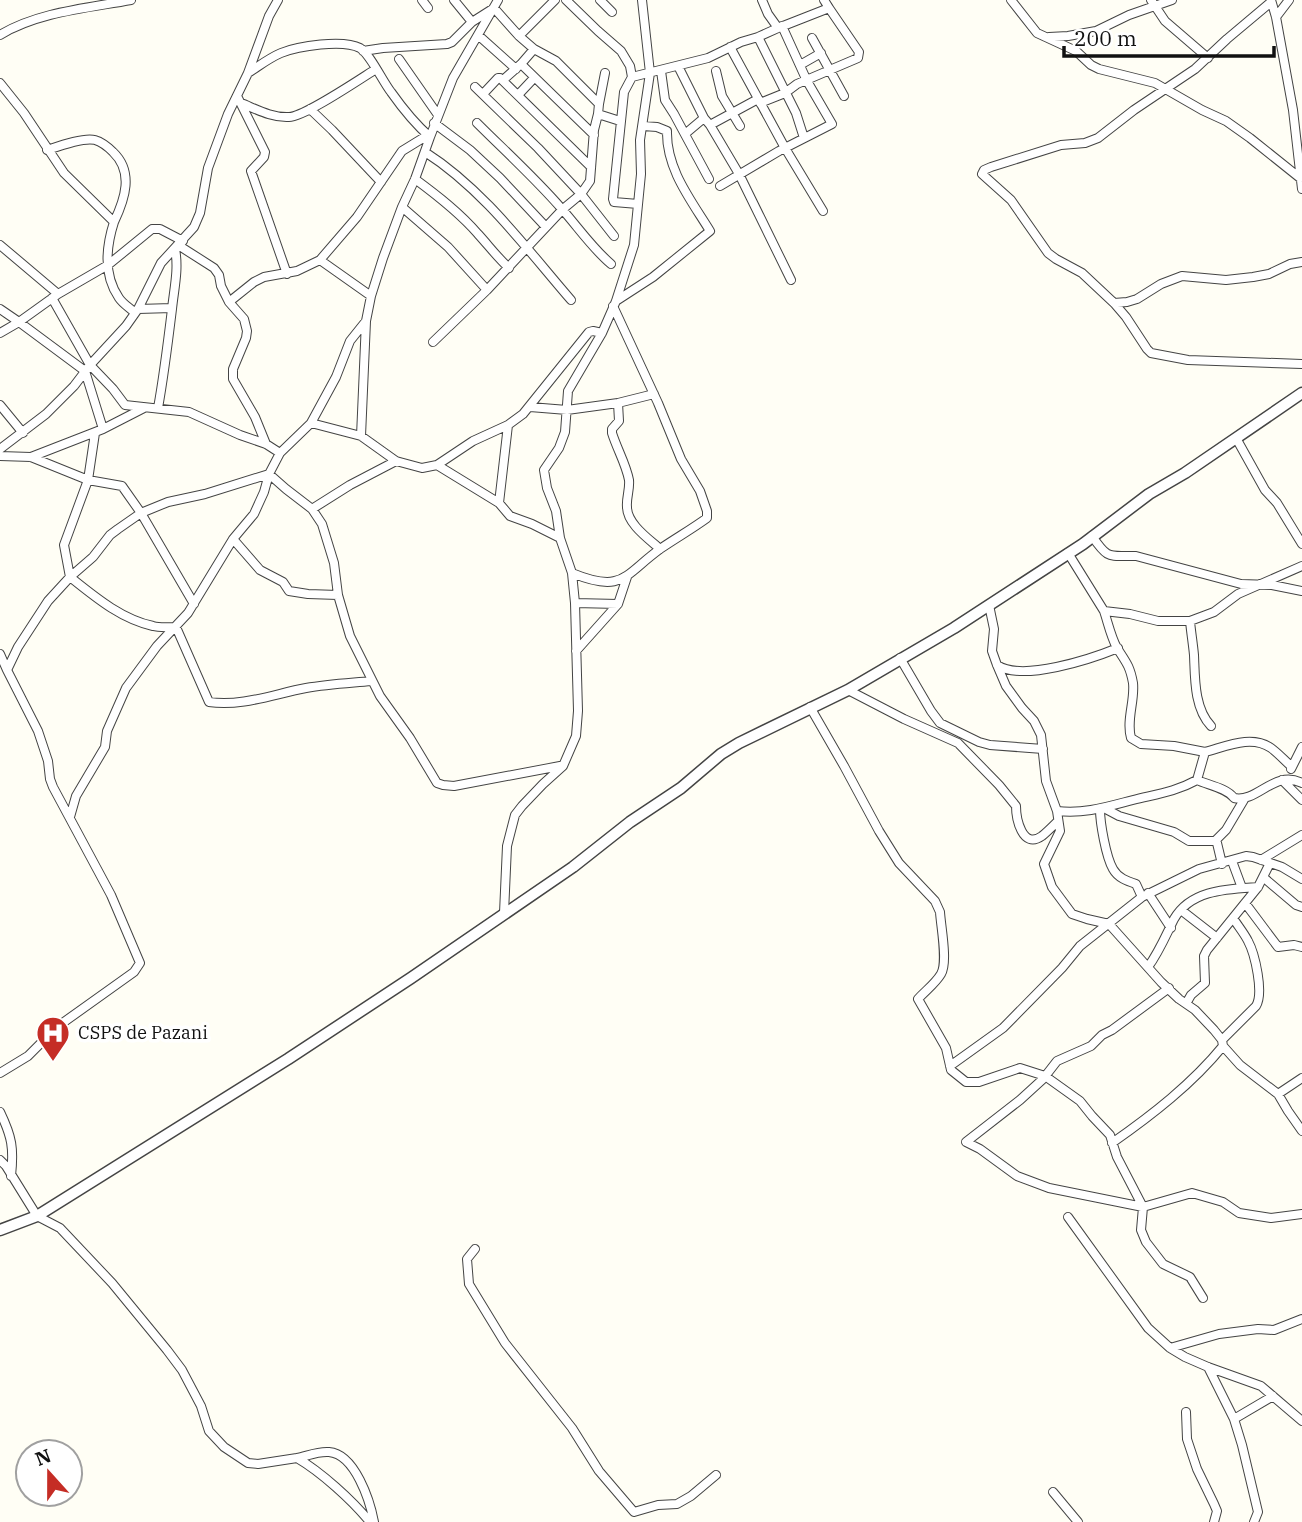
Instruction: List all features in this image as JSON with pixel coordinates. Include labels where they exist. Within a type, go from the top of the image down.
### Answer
[{"type":"street","points":[[0,35],[48,16],[131,0]]},
{"type":"street","points":[[1,450],[59,402],[126,326],[137,311],[161,263],[198,220],[208,168],[228,114],[239,100],[269,16],[278,0]]},
{"type":"street","points":[[422,0],[428,8]]},
{"type":"street","points":[[454,0],[472,22]]},
{"type":"street","points":[[519,36],[555,0]]},
{"type":"street","points":[[566,0],[621,51],[627,60],[632,77],[624,92],[613,199],[614,202],[638,204]]},
{"type":"street","points":[[600,0],[612,12]]},
{"type":"street","points":[[504,914],[507,846],[515,815],[543,784],[564,766],[576,736],[578,711],[572,573],[559,538],[556,511],[544,473],[565,432],[568,391],[602,332],[631,256],[641,174],[640,140],[650,73],[642,0]]},
{"type":"street","points":[[720,186],[831,124],[780,27],[768,14],[762,0]]},
{"type":"street","points":[[1012,0],[1032,29],[1043,37],[1076,51],[1099,69],[1155,83],[1226,121],[1300,178]]},
{"type":"street","points":[[1043,37],[1057,38],[1096,31],[1152,3],[1172,0]]},
{"type":"street","points":[[1276,17],[1289,0]]},
{"type":"street","points":[[1302,189],[1293,110],[1271,1],[1195,69],[1133,110],[1098,138],[1085,143],[1061,145],[982,172],[1020,210],[1048,253],[1082,274],[1114,303],[1147,349],[1156,355],[1199,361],[1302,364]]},
{"type":"street","points":[[1152,3],[1165,21],[1208,58]]},
{"type":"street","points":[[363,51],[442,46],[452,42],[496,4]]},
{"type":"street","points":[[496,4],[519,36],[534,49],[556,61],[598,109],[620,121]]},
{"type":"street","points":[[361,436],[366,321],[371,296],[402,207],[453,78],[496,4]]},
{"type":"street","points":[[632,77],[708,58],[826,4],[847,34],[859,55],[858,58],[797,84],[785,93],[707,122],[685,134]]},
{"type":"street","points":[[463,31],[534,78],[594,135]]},
{"type":"street","points":[[758,37],[796,113],[804,138]]},
{"type":"street","points":[[812,38],[844,96]]},
{"type":"street","points":[[248,73],[280,54],[320,44],[341,43],[360,48],[410,119],[429,136]]},
{"type":"street","points":[[730,47],[823,211]]},
{"type":"street","points":[[503,80],[519,67],[534,49]]},
{"type":"street","points":[[800,65],[821,53]]},
{"type":"street","points":[[399,59],[436,119],[500,178],[546,227]]},
{"type":"street","points":[[678,66],[707,122],[739,174],[791,280]]},
{"type":"street","points":[[239,100],[279,116],[295,117],[376,69]]},
{"type":"street","points":[[661,71],[665,100],[709,178]]},
{"type":"street","points":[[716,72],[722,96],[740,126]]},
{"type":"street","points":[[433,342],[509,268],[563,209],[587,188],[605,73]]},
{"type":"street","points":[[482,94],[498,78],[503,80],[591,167]]},
{"type":"street","points":[[518,95],[534,78]]},
{"type":"street","points":[[0,83],[70,181],[114,222]]},
{"type":"street","points":[[475,87],[581,194],[614,236]]},
{"type":"street","points":[[239,100],[265,152],[264,157],[251,171],[286,274]]},
{"type":"street","points":[[310,109],[381,182]]},
{"type":"street","points":[[477,123],[531,175],[611,264]]},
{"type":"street","points":[[614,304],[653,277],[710,231],[671,164],[666,141],[667,131],[643,126]]},
{"type":"street","points":[[229,302],[264,277],[297,271],[320,260],[357,217],[402,151],[429,136]]},
{"type":"street","points":[[47,150],[95,140],[118,156],[124,168],[126,182],[124,196],[107,245],[109,275],[117,295],[137,311],[172,308]]},
{"type":"street","points":[[425,152],[462,180],[489,207],[571,300]]},
{"type":"street","points":[[415,179],[444,201],[509,268]]},
{"type":"street","points":[[402,207],[448,247],[486,290]]},
{"type":"street","points":[[0,333],[108,265],[152,229],[160,229],[214,268],[229,302],[244,319],[246,338],[233,369],[233,379],[255,417],[266,444]]},
{"type":"street","points":[[0,245],[55,296],[88,368],[99,431],[88,480],[64,545],[70,577],[126,616],[155,627],[176,627]]},
{"type":"street","points":[[158,408],[168,351],[179,245]]},
{"type":"street","points":[[320,260],[371,296]]},
{"type":"street","points":[[1114,303],[1137,299],[1161,284],[1182,276],[1226,280],[1262,276],[1302,262]]},
{"type":"street","points":[[572,573],[592,581],[605,582],[627,577],[660,549],[707,518],[696,482],[681,459],[614,304]]},
{"type":"street","points":[[0,309],[88,368],[113,389],[125,405],[189,412],[266,444],[280,453]]},
{"type":"street","points":[[70,817],[76,796],[105,747],[107,731],[123,693],[145,660],[194,604],[233,539],[254,514],[280,453],[311,423],[336,377],[350,341],[366,321]]},
{"type":"street","points":[[311,423],[361,436],[396,461],[422,468],[437,465],[473,441],[508,425],[530,407],[589,332],[602,332]]},
{"type":"street","points":[[0,1230],[37,1216],[288,1059],[573,867],[630,822],[681,788],[721,754],[848,690],[989,605],[1068,554],[1149,494],[1185,473],[1302,393]]},
{"type":"street","points":[[530,407],[567,410],[618,403],[654,394]]},
{"type":"street","points":[[618,403],[619,421],[612,433],[629,479],[627,510],[640,531],[660,549]]},
{"type":"street","points":[[0,405],[23,433]]},
{"type":"street","points":[[32,457],[99,431],[146,407]]},
{"type":"street","points":[[499,503],[508,425]]},
{"type":"street","points":[[1236,438],[1265,490],[1277,503],[1302,544]]},
{"type":"street","points":[[1,450],[32,457],[88,480],[122,486],[141,513],[194,604]]},
{"type":"street","points":[[312,509],[396,461]]},
{"type":"street","points":[[437,465],[499,503],[510,516],[559,538]]},
{"type":"street","points":[[270,474],[312,509],[322,524],[334,563],[338,595],[350,636],[380,696],[437,782],[454,786],[564,766]]},
{"type":"street","points":[[8,670],[18,647],[48,601],[93,557],[110,536],[141,513],[168,502],[270,474]]},
{"type":"street","points":[[1092,536],[1103,553],[1121,557],[1136,556],[1223,580],[1302,591]]},
{"type":"street","points":[[233,539],[260,570],[281,581],[289,591],[338,595]]},
{"type":"street","points":[[1068,554],[1104,611],[1118,649],[1131,671],[1131,738],[1142,744],[1205,752],[1230,744],[1258,743],[1269,746],[1292,767]]},
{"type":"street","points":[[1104,611],[1158,621],[1190,621],[1207,616],[1234,596],[1302,566]]},
{"type":"street","points":[[576,651],[618,604],[627,577]]},
{"type":"street","points":[[575,603],[618,604]]},
{"type":"street","points":[[989,605],[994,629],[992,652],[1009,690],[1038,727],[1046,781],[1057,811],[1060,831],[1044,864],[1052,887],[1072,914],[1110,924],[1148,967],[1214,1030],[1240,1065],[1278,1094],[1302,1131]]},
{"type":"street","points":[[1190,621],[1195,687],[1200,707],[1211,726]]},
{"type":"street","points":[[176,627],[207,699],[211,702],[262,699],[306,688],[372,681]]},
{"type":"street","points":[[997,665],[1012,672],[1041,669],[1076,663],[1118,649]]},
{"type":"street","points":[[0,654],[37,731],[48,761],[53,787],[120,913],[140,963],[134,972],[57,1027],[28,1056],[0,1073]]},
{"type":"street","points":[[900,658],[940,723],[990,745],[1043,749]]},
{"type":"street","points":[[848,690],[958,743],[1016,806],[1017,822],[1024,836],[1035,839],[1058,821]]},
{"type":"street","points":[[810,708],[899,863],[938,906],[944,960],[942,972],[918,999],[946,1048],[951,1070],[971,1083],[1020,1068],[1045,1076],[1080,1101],[1110,1135],[1117,1157],[1143,1207],[1141,1230],[1146,1242],[1163,1264],[1190,1277],[1203,1298]]},
{"type":"street","points":[[1197,779],[1230,792],[1234,798],[1245,798],[1285,779],[1302,747]]},
{"type":"street","points":[[1057,811],[1074,813],[1102,808],[1180,789],[1197,779],[1205,752]]},
{"type":"street","points":[[1285,779],[1302,783]]},
{"type":"street","points":[[1285,779],[1302,800]]},
{"type":"street","points":[[1102,808],[1119,816],[1174,832],[1189,841],[1215,841],[1226,830],[1245,798]]},
{"type":"street","points":[[1102,808],[1102,833],[1112,868],[1121,877],[1136,884],[1171,928]]},
{"type":"street","points":[[1261,860],[1301,837]]},
{"type":"street","points":[[1215,841],[1222,864]]},
{"type":"street","points":[[950,1066],[1003,1028],[1080,946],[1145,895],[1199,869],[1246,856],[1282,867],[1302,879]]},
{"type":"street","points":[[1232,861],[1242,888]]},
{"type":"street","points":[[1187,1002],[1205,983],[1204,956],[1207,950],[1258,887],[1270,863]]},
{"type":"street","points":[[1263,877],[1302,907]]},
{"type":"street","points":[[1148,967],[1175,917],[1192,901],[1215,890],[1258,887]]},
{"type":"street","points":[[1245,903],[1278,947],[1302,947]]},
{"type":"street","points":[[1181,910],[1217,937]]},
{"type":"street","points":[[1112,1143],[1140,1124],[1201,1070],[1259,1001],[1252,950],[1233,918]]},
{"type":"street","points":[[1169,988],[1102,1035],[1091,1046],[1057,1061],[1020,1100],[966,1142],[1017,1176],[1049,1188],[1143,1207],[1192,1194],[1223,1202],[1239,1213],[1271,1218],[1302,1214]]},
{"type":"street","points":[[1278,1094],[1302,1078]]},
{"type":"street","points":[[0,1112],[12,1141],[11,1176]]},
{"type":"street","points":[[0,1160],[37,1216],[60,1228],[112,1283],[167,1350],[182,1370],[201,1406],[209,1432],[224,1447],[248,1463],[258,1464],[332,1452],[354,1469],[367,1494],[372,1522]]},
{"type":"street","points":[[1068,1217],[1148,1328],[1170,1348],[1208,1367],[1261,1386],[1302,1421]]},
{"type":"street","points":[[475,1249],[467,1259],[469,1284],[514,1356],[572,1428],[599,1471],[634,1512],[639,1522]]},
{"type":"street","points":[[1170,1348],[1219,1334],[1258,1329],[1273,1330],[1302,1320]]},
{"type":"street","points":[[1208,1367],[1234,1419],[1242,1445],[1258,1512],[1254,1522]]},
{"type":"street","points":[[1234,1419],[1273,1396]]},
{"type":"street","points":[[1186,1412],[1188,1439],[1197,1469],[1217,1511],[1214,1522]]},
{"type":"street","points":[[297,1458],[316,1471],[372,1522]]},
{"type":"street","points":[[634,1512],[658,1505],[677,1504],[716,1475]]},
{"type":"street","points":[[1053,1492],[1079,1522]]},
{"type":"place","name":"CSPS de Pazani","points":[[53,1063]]}]
